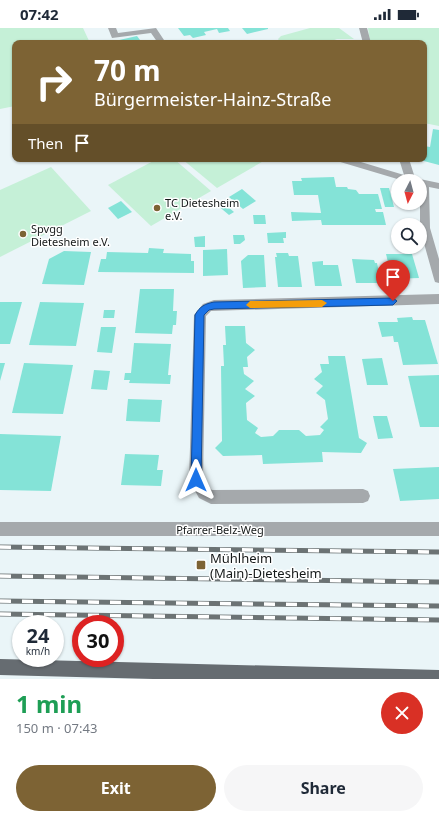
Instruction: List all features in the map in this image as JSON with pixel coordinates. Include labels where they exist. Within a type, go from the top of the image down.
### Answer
[{"type":"main road","points":[[0,667],[148,675],[439,678]]},
{"type":"street","points":[[112,28],[115,36],[152,29],[160,40]]},
{"type":"street","points":[[363,28],[366,40]]},
{"type":"street","points":[[350,162],[391,174]]},
{"type":"street","points":[[406,162],[413,174]]},
{"type":"street","points":[[427,184],[439,186]]},
{"type":"street","points":[[422,210],[425,228],[439,279]]},
{"type":"street","points":[[364,496],[211,496],[204,493],[196,480],[200,315],[206,307],[214,305],[439,299]]},
{"type":"street","name":"Pfarrer-Belz-Weg","points":[[0,529],[439,529]]},
{"type":"green space","points":[[0,28],[83,28],[89,40],[12,40],[12,107],[0,109]]},
{"type":"green space","points":[[310,28],[339,28],[354,39],[279,40],[281,36]]},
{"type":"green space","points":[[368,28],[439,28],[439,126],[427,124],[427,40],[370,40]]},
{"type":"green space","name":"TC Dietesheim e.V.","points":[[151,162],[177,162],[211,191],[151,226],[108,185]]},
{"type":"green space","name":"TC Dietesheim e.V.","points":[[186,162],[262,162],[217,188]]},
{"type":"green space","name":"Spvgg Dietesheim e.V.","points":[[51,167],[91,211],[0,257],[0,190]]},
{"type":"building","points":[[178,28],[228,28],[230,31],[219,33],[217,29],[204,32],[206,35],[193,38],[190,35],[184,36]]},
{"type":"building","points":[[242,28],[268,28],[268,29],[247,34]]},
{"type":"building","points":[[137,36],[140,40],[119,40]]},
{"type":"building","points":[[433,129],[439,130],[439,165],[427,162],[427,146],[430,147]]},
{"type":"building","points":[[334,177],[336,187],[347,187],[348,189],[356,190],[359,194],[378,194],[382,209],[375,209],[376,212],[383,212],[386,225],[322,225],[321,220],[292,221],[291,212],[321,213],[318,195],[294,195],[292,181],[302,181],[301,178]]},
{"type":"building","points":[[380,188],[389,188],[391,196],[391,207],[385,207]]},
{"type":"building","name":"TC Dietesheim e.V.","points":[[242,189],[256,201],[243,209],[229,197]]},
{"type":"building","points":[[121,201],[132,212],[118,219],[108,208]]},
{"type":"building","points":[[221,201],[234,212],[229,215],[216,204]]},
{"type":"building","points":[[253,215],[265,215],[266,224],[254,224]]},
{"type":"building","points":[[286,232],[286,238],[283,238],[284,243],[268,243],[267,233]]},
{"type":"building","points":[[233,235],[244,235],[245,240],[240,244],[234,244]]},
{"type":"building","points":[[205,236],[205,247],[195,247],[194,237]]},
{"type":"building","points":[[149,248],[164,249],[163,253],[191,254],[191,261],[194,261],[194,273],[98,272],[101,259],[106,259],[107,252],[148,253]]},
{"type":"building","points":[[227,249],[228,275],[203,276],[203,250]]},
{"type":"building","points":[[64,251],[91,252],[84,285],[42,284],[49,259]]},
{"type":"building","points":[[276,253],[288,253],[289,256],[298,256],[302,287],[278,287],[275,257],[277,257]]},
{"type":"building","points":[[386,254],[412,254],[419,278],[392,279]]},
{"type":"building","points":[[248,255],[264,255],[266,287],[243,288],[241,261]]},
{"type":"building","points":[[352,259],[374,260],[375,263],[377,263],[381,283],[356,283]]},
{"type":"building","points":[[323,261],[323,265],[338,265],[342,286],[315,286],[312,262]]},
{"type":"building","points":[[140,289],[174,289],[173,311],[177,311],[176,325],[173,325],[172,334],[135,333]]},
{"type":"building","points":[[0,302],[22,302],[10,344],[0,344]]},
{"type":"building","points":[[40,302],[84,303],[76,346],[29,345]]},
{"type":"building","points":[[104,310],[115,310],[114,318],[103,318]]},
{"type":"building","points":[[412,317],[413,320],[425,320],[438,364],[403,365],[398,342],[394,342],[393,336],[382,337],[378,322],[398,322],[397,318]]},
{"type":"building","points":[[225,326],[245,326],[246,343],[255,350],[247,357],[248,367],[243,367],[244,374],[254,381],[245,389],[255,396],[246,403],[247,420],[258,428],[255,433],[261,437],[273,436],[279,430],[299,430],[306,436],[320,435],[324,430],[320,427],[328,419],[325,400],[316,393],[323,386],[314,379],[322,372],[320,364],[329,364],[328,356],[345,356],[359,438],[367,443],[361,453],[322,452],[323,462],[263,464],[262,455],[223,456],[215,448],[222,441],[221,366],[224,366],[223,345],[226,345]]},
{"type":"building","points":[[101,327],[116,327],[112,353],[97,352]]},
{"type":"building","points":[[134,343],[171,344],[168,375],[171,375],[170,384],[129,383],[130,380],[124,380],[125,373],[131,373]]},
{"type":"building","points":[[382,358],[388,385],[367,385],[362,359]]},
{"type":"building","points":[[0,363],[5,363],[0,381]]},
{"type":"building","points":[[24,363],[73,365],[63,414],[12,413]]},
{"type":"building","points":[[94,370],[110,371],[107,390],[91,389]]},
{"type":"building","points":[[439,375],[439,427],[420,427],[408,376]]},
{"type":"building","points":[[128,399],[162,400],[160,422],[126,421]]},
{"type":"building","points":[[373,416],[387,416],[393,438],[378,439]]},
{"type":"building","points":[[0,434],[61,436],[51,491],[0,490]]},
{"type":"building","points":[[125,454],[159,455],[157,470],[163,470],[161,486],[121,485]]},
{"type":"building","points":[[439,467],[439,499],[400,501],[393,469]]},
{"type":"railway","points":[[0,547],[439,552]]},
{"type":"railway","points":[[0,576],[439,582]]},
{"type":"railway","points":[[0,601],[439,606]]},
{"type":"railway","points":[[0,614],[439,620]]},
{"type":"slow traffic","points":[[250,305],[322,303]]},
{"type":"place","name":"TC Dietesheim e.V.","points":[[157,208]]},
{"type":"place","name":"Spvgg Dietesheim e.V.","points":[[23,234]]},
{"type":"place","name":"Mühlheim (Main)-Dietesheim","points":[[201,565]]},
{"type":"route","points":[[196,480],[200,315],[202,310],[206,307],[214,305],[393,301]]}]
